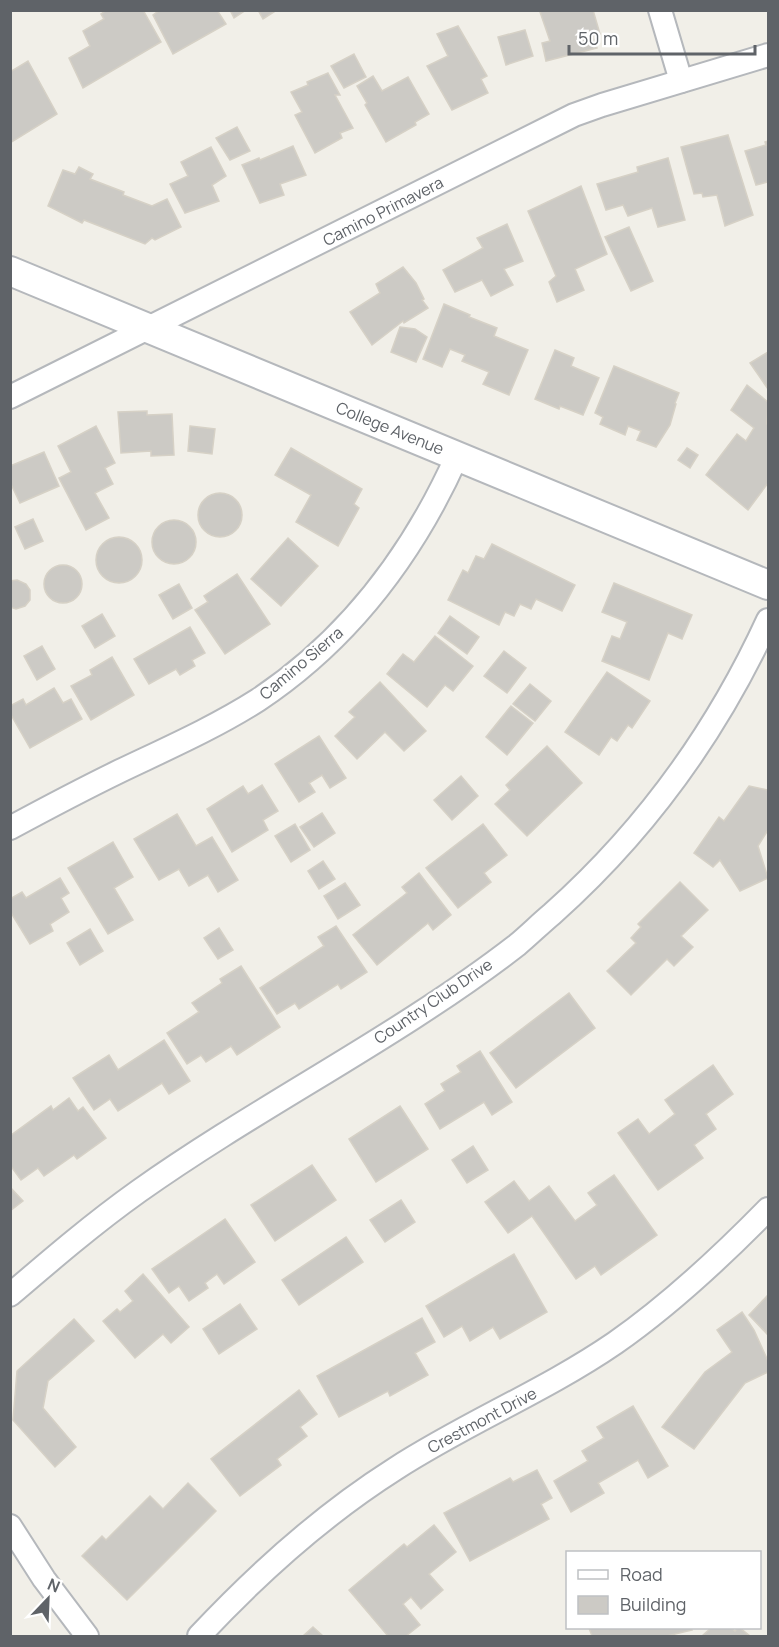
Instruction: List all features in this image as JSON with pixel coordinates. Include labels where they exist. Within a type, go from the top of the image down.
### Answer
[{"type":"street","points":[[660,10],[681,81]]},
{"type":"street","name":"Camino Primavera","points":[[10,397],[574,115],[768,55]]},
{"type":"street","name":"College Avenue","points":[[10,272],[768,585]]},
{"type":"street","name":"Camino Sierra","points":[[10,828],[85,788],[209,728],[258,699],[303,665],[345,627],[383,583],[416,537],[457,456]]},
{"type":"street","name":"Country Club Drive","points":[[10,1296],[67,1246],[139,1191],[201,1149],[456,989],[519,943],[577,891],[621,846],[670,786],[715,722],[753,654],[768,620]]},
{"type":"street","name":"Crestmont Drive","points":[[199,1636],[279,1555],[342,1505],[395,1469],[450,1436],[546,1386],[614,1343],[674,1297],[726,1252],[768,1209]]},
{"type":"street","points":[[10,1526],[44,1579],[87,1636]]},
{"type":"building","points":[[107,10],[143,10],[161,42],[83,88],[69,58],[90,46],[83,31],[104,19],[101,14]]},
{"type":"building","points":[[160,10],[217,10],[226,24],[173,54],[153,15]]},
{"type":"building","points":[[230,10],[246,10],[234,18]]},
{"type":"building","points":[[258,10],[277,10],[263,19]]},
{"type":"building","points":[[544,10],[593,10],[600,34],[593,36],[597,48],[546,61],[542,43],[550,41],[540,12]]},
{"type":"building","points":[[458,26],[487,76],[481,79],[488,93],[452,110],[427,66],[448,56],[437,34]]},
{"type":"building","points":[[525,30],[533,56],[506,65],[498,37]]},
{"type":"building","points":[[354,54],[366,77],[344,88],[331,66]]},
{"type":"building","points":[[28,61],[57,114],[10,143],[10,72]]},
{"type":"building","points":[[328,73],[340,95],[335,95],[353,128],[340,133],[342,138],[315,153],[295,115],[302,112],[291,92]]},
{"type":"building","points":[[373,76],[382,91],[408,77],[429,114],[415,122],[416,125],[386,142],[357,86]]},
{"type":"building","points":[[237,127],[250,151],[230,160],[216,138]]},
{"type":"building","points":[[728,135],[753,215],[725,226],[717,195],[703,197],[702,193],[694,194],[681,147]]},
{"type":"building","points":[[768,141],[768,182],[756,185],[745,151],[766,145],[765,142]]},
{"type":"building","points":[[293,146],[306,175],[280,184],[284,195],[260,203],[242,165]]},
{"type":"building","points":[[211,147],[226,176],[212,185],[219,201],[185,213],[170,184],[188,176],[181,162]]},
{"type":"building","points":[[668,158],[685,220],[658,227],[652,208],[628,216],[623,205],[606,210],[597,184],[638,172],[637,167]]},
{"type":"building","points":[[79,167],[93,174],[90,179],[152,206],[167,199],[181,227],[155,240],[152,238],[145,244],[84,220],[82,223],[48,206],[63,170],[75,174]]},
{"type":"building","points":[[581,186],[607,254],[575,269],[584,290],[557,302],[549,282],[556,276],[528,211]]},
{"type":"building","points":[[507,224],[523,261],[504,269],[513,285],[491,296],[482,280],[455,292],[443,270],[483,248],[477,238]]},
{"type":"building","points":[[629,227],[653,281],[631,291],[605,237]]},
{"type":"building","points":[[403,267],[416,283],[424,299],[422,300],[428,308],[404,323],[403,321],[372,345],[350,312],[380,293],[376,284]]},
{"type":"building","points":[[444,304],[497,328],[494,336],[528,350],[509,395],[483,384],[489,372],[462,361],[465,355],[450,349],[442,367],[423,359]]},
{"type":"building","points":[[400,327],[415,329],[427,337],[416,362],[391,352]]},
{"type":"building","points":[[555,350],[574,358],[571,366],[599,378],[583,415],[560,406],[559,409],[535,399]]},
{"type":"building","points":[[768,352],[768,389],[750,363]]},
{"type":"building","points":[[614,366],[679,393],[670,425],[656,447],[637,440],[641,431],[628,426],[625,435],[600,424],[603,417],[595,413]]},
{"type":"building","points":[[747,385],[768,402],[768,483],[748,510],[706,475],[737,434],[746,441],[754,428],[731,410]]},
{"type":"building","points":[[147,411],[147,415],[172,414],[174,455],[151,456],[151,451],[121,453],[118,412]]},
{"type":"building","points":[[96,426],[115,463],[105,468],[113,484],[95,493],[109,518],[86,530],[59,478],[71,472],[58,446]]},
{"type":"building","points":[[190,426],[215,429],[212,454],[188,451]]},
{"type":"building","points":[[291,448],[362,489],[354,504],[359,508],[338,546],[296,522],[311,495],[275,475]]},
{"type":"building","points":[[687,448],[698,455],[690,468],[678,460]]},
{"type":"building","points":[[44,452],[59,486],[20,503],[10,482],[10,466]]},
{"type":"building","points":[[220,493],[236,499],[242,515],[236,531],[220,537],[204,531],[198,515],[204,499]]},
{"type":"building","points":[[33,519],[43,541],[25,549],[15,527]]},
{"type":"building","points":[[174,520],[190,526],[196,542],[190,558],[174,564],[158,558],[152,542],[158,526]]},
{"type":"building","points":[[119,537],[135,544],[142,560],[135,576],[119,583],[103,576],[96,560],[103,544]]},
{"type":"building","points":[[288,538],[318,566],[281,606],[251,579]]},
{"type":"building","points":[[492,544],[575,585],[562,611],[536,599],[531,609],[520,604],[514,616],[505,612],[499,625],[448,600],[463,570],[468,573],[476,556],[484,559]]},
{"type":"building","points":[[63,565],[70,566],[76,571],[81,577],[81,591],[76,597],[70,602],[63,603],[56,602],[50,597],[45,591],[44,584],[45,577],[50,571],[56,566]]},
{"type":"building","points":[[237,574],[270,624],[225,654],[195,610],[208,602],[204,596]]},
{"type":"building","points":[[17,580],[26,584],[30,590],[30,600],[25,606],[16,609],[10,607],[10,581]]},
{"type":"building","points":[[614,583],[692,615],[682,639],[668,633],[649,680],[602,661],[612,636],[620,639],[627,622],[602,612]]},
{"type":"building","points":[[179,584],[192,608],[173,619],[159,595]]},
{"type":"building","points":[[102,614],[115,636],[95,648],[82,626]]},
{"type":"building","points":[[450,616],[479,637],[467,654],[438,633]]},
{"type":"building","points":[[190,627],[205,653],[192,660],[195,666],[180,675],[176,669],[149,684],[134,659]]},
{"type":"building","points":[[435,636],[473,666],[453,691],[445,685],[427,707],[387,674],[403,654],[414,662]]},
{"type":"building","points":[[42,646],[55,669],[37,680],[24,656]]},
{"type":"building","points":[[504,651],[526,668],[507,693],[484,676]]},
{"type":"building","points":[[112,657],[134,695],[91,720],[71,686],[92,675],[90,670]]},
{"type":"building","points":[[607,672],[650,701],[632,728],[628,725],[617,741],[611,737],[599,755],[565,732]]},
{"type":"building","points":[[380,682],[426,731],[404,751],[385,732],[357,759],[335,736],[355,717],[349,712]]},
{"type":"building","points":[[530,684],[551,701],[535,721],[513,704]]},
{"type":"building","points":[[54,688],[63,703],[71,699],[82,719],[30,748],[10,713],[10,706],[23,699],[26,705]]},
{"type":"building","points":[[511,706],[533,723],[507,755],[486,737]]},
{"type":"building","points":[[319,736],[346,778],[330,788],[322,775],[309,783],[315,792],[299,802],[275,764]]},
{"type":"building","points":[[547,746],[582,783],[527,836],[495,804],[510,790],[506,785]]},
{"type":"building","points":[[461,776],[478,796],[452,820],[434,800]]},
{"type":"building","points":[[262,785],[278,811],[263,820],[268,830],[232,852],[207,809],[243,786],[248,794]]},
{"type":"building","points":[[749,786],[768,790],[768,830],[758,846],[768,878],[740,891],[720,860],[713,867],[694,853],[719,817],[724,821]]},
{"type":"building","points":[[322,813],[335,833],[314,847],[300,827]]},
{"type":"building","points":[[177,814],[196,846],[212,837],[238,880],[218,892],[208,875],[189,886],[179,869],[159,880],[134,839]]},
{"type":"building","points":[[295,824],[310,850],[291,862],[275,836]]},
{"type":"building","points":[[483,824],[507,855],[484,873],[491,882],[458,908],[426,868]]},
{"type":"building","points":[[113,842],[133,877],[114,888],[133,920],[108,934],[68,868]]},
{"type":"building","points":[[323,861],[335,879],[319,889],[308,871]]},
{"type":"building","points":[[419,873],[451,915],[433,930],[428,923],[377,965],[353,935],[407,893],[402,887]]},
{"type":"building","points":[[60,878],[69,893],[61,898],[69,912],[50,924],[53,931],[30,944],[10,911],[10,899],[22,892],[26,898]]},
{"type":"building","points":[[680,882],[708,910],[681,936],[693,947],[674,966],[667,959],[631,995],[607,971],[636,943],[631,938],[641,927],[638,924]]},
{"type":"building","points":[[345,883],[360,905],[338,919],[324,896]]},
{"type":"building","points":[[336,926],[367,972],[341,989],[338,984],[299,1009],[295,1003],[277,1014],[260,988],[324,946],[318,937]]},
{"type":"building","points":[[219,928],[233,950],[218,959],[204,938]]},
{"type":"building","points":[[90,929],[103,951],[80,965],[67,943]]},
{"type":"building","points":[[241,966],[280,1027],[237,1055],[231,1046],[206,1062],[201,1055],[187,1064],[167,1033],[199,1012],[192,1003],[222,983],[220,979]]},
{"type":"building","points":[[569,993],[595,1028],[516,1088],[490,1053]]},
{"type":"building","points":[[164,1040],[190,1081],[169,1094],[162,1083],[118,1111],[110,1099],[94,1110],[73,1078],[109,1055],[118,1070]]},
{"type":"building","points":[[480,1051],[512,1102],[492,1115],[484,1102],[440,1129],[425,1104],[445,1091],[441,1084],[461,1072],[457,1066]]},
{"type":"building","points":[[713,1065],[733,1094],[706,1114],[716,1129],[694,1145],[703,1158],[658,1190],[618,1133],[638,1119],[649,1134],[675,1114],[665,1100]]},
{"type":"building","points":[[69,1098],[78,1111],[83,1107],[106,1138],[77,1159],[74,1155],[44,1176],[38,1168],[21,1180],[10,1165],[10,1136],[51,1106],[53,1110]]},
{"type":"building","points":[[400,1106],[428,1149],[376,1182],[349,1139]]},
{"type":"building","points":[[473,1146],[488,1170],[467,1183],[452,1160]]},
{"type":"building","points":[[312,1165],[336,1200],[275,1241],[251,1205]]},
{"type":"building","points":[[614,1175],[657,1235],[601,1275],[595,1266],[576,1279],[532,1216],[508,1233],[485,1202],[514,1181],[529,1201],[549,1186],[575,1221],[597,1205],[588,1193]]},
{"type":"building","points":[[10,1187],[23,1201],[10,1211]]},
{"type":"building","points":[[401,1200],[415,1222],[385,1242],[370,1220]]},
{"type":"building","points":[[225,1219],[255,1262],[224,1284],[217,1274],[205,1283],[208,1288],[189,1301],[179,1286],[169,1293],[152,1269]]},
{"type":"building","points":[[346,1237],[363,1262],[299,1305],[282,1280]]},
{"type":"building","points":[[514,1254],[547,1312],[500,1339],[493,1327],[470,1341],[462,1326],[444,1337],[426,1306]]},
{"type":"building","points":[[143,1274],[189,1327],[171,1343],[163,1334],[135,1358],[103,1321],[117,1309],[120,1312],[133,1301],[125,1291]]},
{"type":"building","points":[[768,1295],[768,1335],[749,1315]]},
{"type":"building","points":[[240,1304],[257,1329],[219,1354],[203,1329]]},
{"type":"building","points":[[742,1312],[754,1330],[768,1361],[768,1372],[745,1383],[694,1449],[662,1427],[705,1372],[732,1352],[717,1330]]},
{"type":"building","points":[[422,1318],[435,1342],[415,1353],[428,1375],[390,1396],[388,1391],[339,1417],[317,1376]]},
{"type":"building","points":[[74,1319],[94,1341],[48,1381],[43,1408],[76,1447],[55,1467],[13,1420],[17,1371]]},
{"type":"building","points":[[299,1390],[317,1414],[300,1427],[307,1436],[277,1459],[281,1465],[240,1496],[211,1459]]},
{"type":"building","points":[[633,1406],[668,1466],[648,1478],[638,1460],[598,1483],[604,1493],[571,1512],[554,1481],[588,1461],[582,1451],[604,1438],[597,1427]]},
{"type":"building","points":[[537,1470],[552,1498],[541,1504],[549,1519],[470,1561],[444,1513],[510,1478],[513,1482]]},
{"type":"building","points":[[188,1483],[216,1511],[127,1600],[82,1556],[102,1536],[106,1540],[150,1496],[163,1509]]},
{"type":"building","points":[[434,1525],[456,1552],[429,1574],[443,1590],[421,1609],[411,1597],[403,1604],[420,1625],[406,1636],[388,1636],[349,1590],[404,1544],[407,1547]]},
{"type":"building","points":[[313,1627],[323,1636],[303,1636]]},
{"type":"building","points":[[589,1629],[692,1630],[667,1636],[592,1636]]},
{"type":"building","points":[[710,1629],[735,1631],[741,1629],[750,1636],[702,1636]]}]
